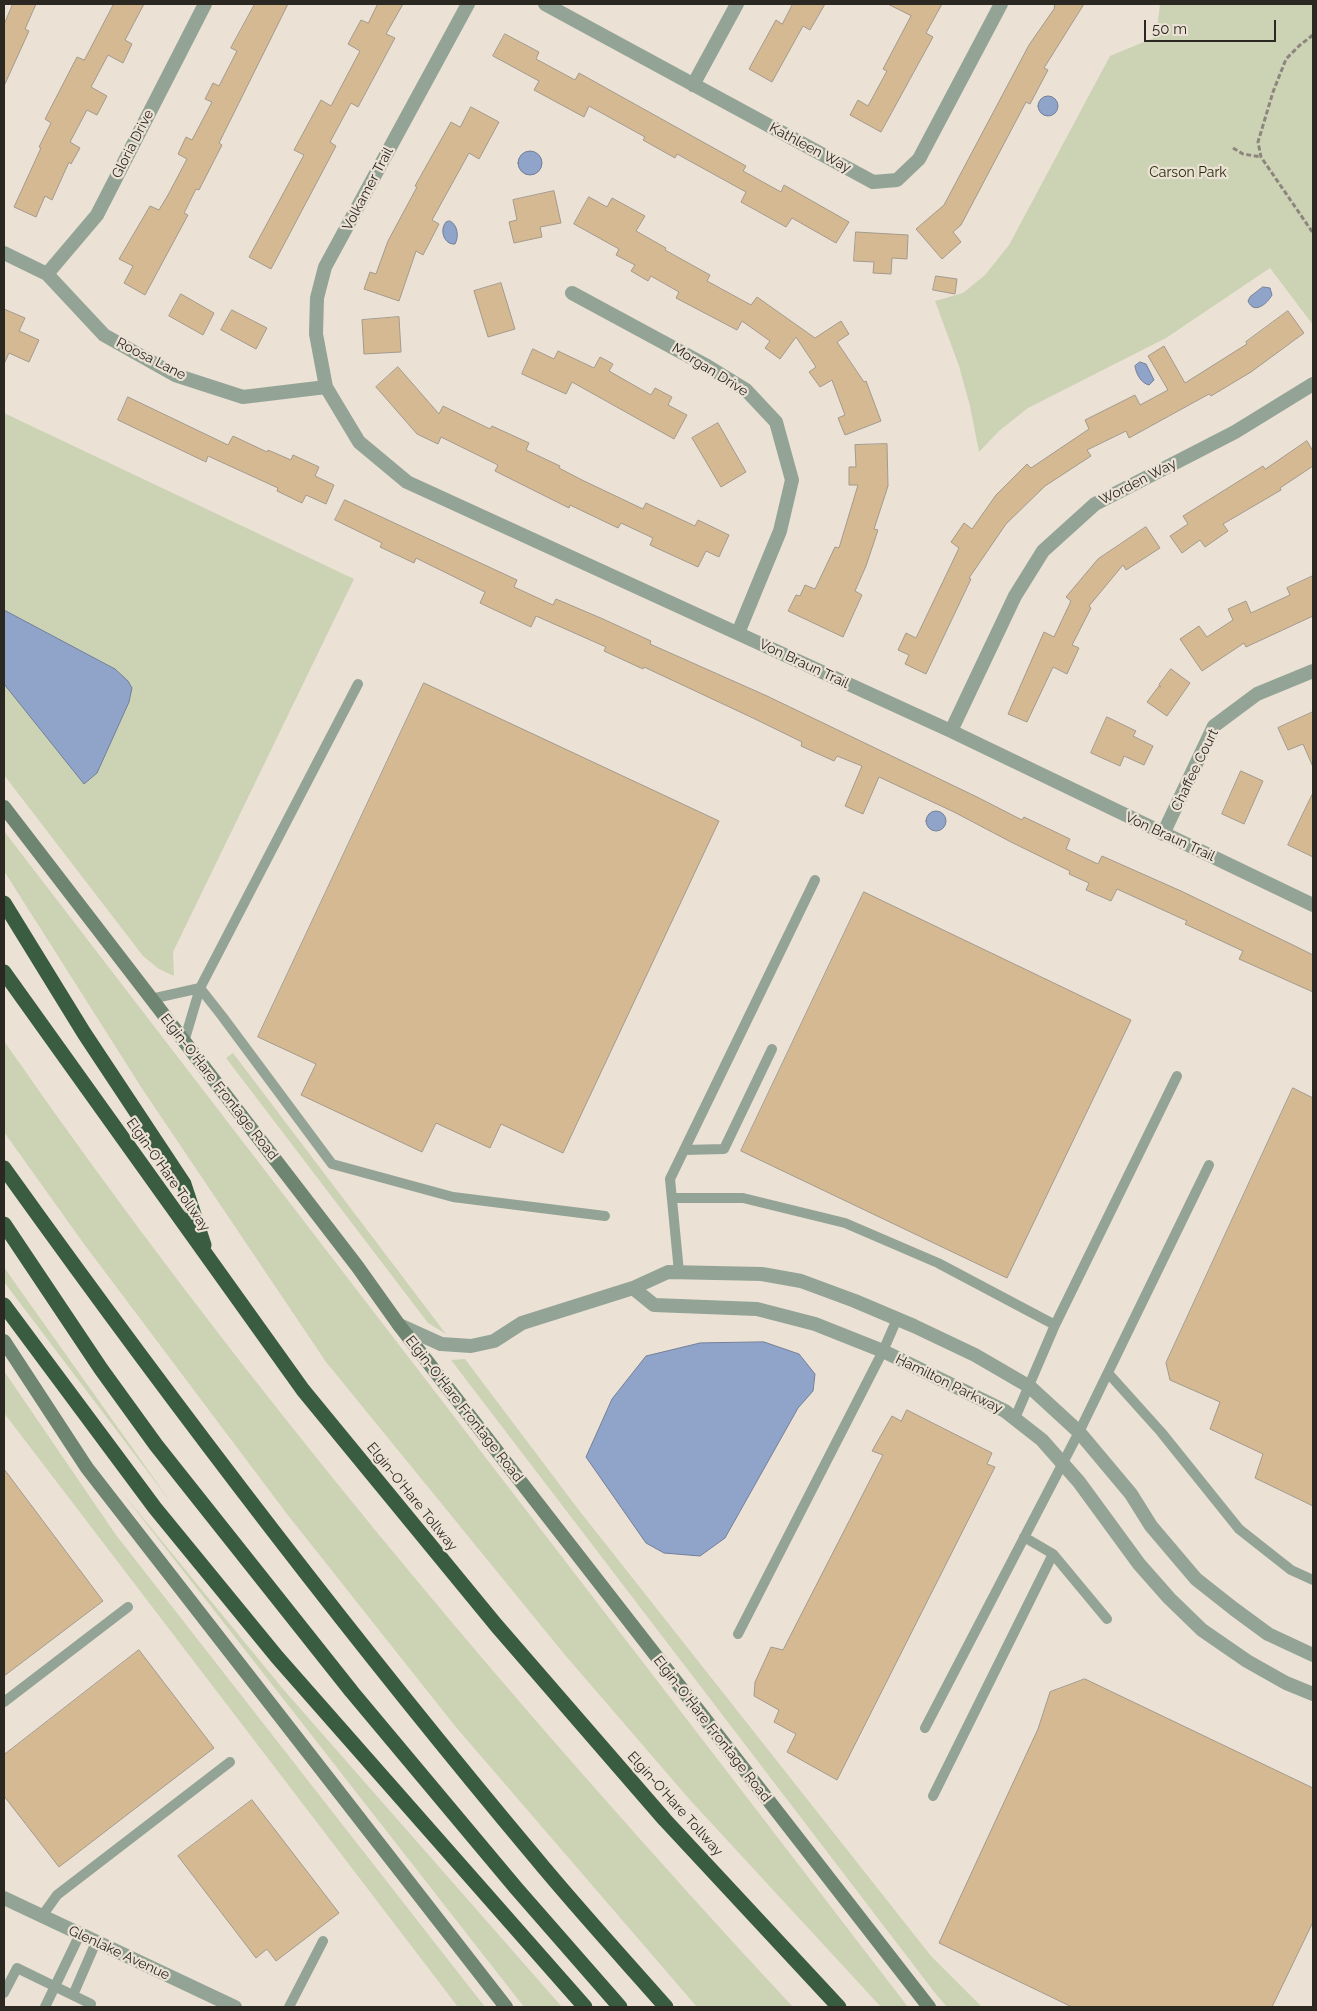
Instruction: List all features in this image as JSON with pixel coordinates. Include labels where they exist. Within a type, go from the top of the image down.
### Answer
[{"type":"highway","points":[[4,903],[84,1033],[184,1184],[210,1261]]},
{"type":"highway","name":"Elgin-O'Hare Tollway","points":[[4,972],[303,1390],[496,1625],[665,1820],[839,2007]]},
{"type":"highway","points":[[4,1168],[213,1453],[382,1670],[536,1859],[666,2007]]},
{"type":"highway","points":[[4,1224],[101,1370],[156,1445],[352,1692],[516,1888],[620,2007]]},
{"type":"highway","points":[[4,1304],[155,1508],[271,1650],[585,2007]]},
{"type":"main road","name":"Elgin-O'Hare Frontage Road","points":[[4,807],[357,1266],[399,1325],[929,2007]]},
{"type":"main road","points":[[4,1341],[87,1468],[506,2007]]},
{"type":"street","name":"Gloria Drive","points":[[47,274],[97,215],[205,4]]},
{"type":"street","name":"Volkamer Trail","points":[[326,387],[316,334],[317,298],[326,267],[468,4]]},
{"type":"street","name":"Kathleen Way","points":[[545,4],[873,182],[898,180],[919,159],[1001,4]]},
{"type":"street","points":[[693,85],[737,4]]},
{"type":"street","name":"Roosa Lane","points":[[4,253],[47,274],[104,335],[175,375],[243,397],[326,387]]},
{"type":"street","name":"Morgan Drive","points":[[572,293],[715,371],[746,390],[776,422],[792,480],[780,531],[738,634]]},
{"type":"street","name":"Worden Way","points":[[950,731],[1015,596],[1043,551],[1095,504],[1235,432],[1313,384]]},
{"type":"street","name":"Von Braun Trail","points":[[326,387],[358,442],[407,482],[950,731],[1313,905]]},
{"type":"street","name":"Chaffee Court","points":[[1163,834],[1214,726],[1257,694],[1313,671]]},
{"type":"street","points":[[399,1325],[441,1344],[471,1346],[494,1341],[522,1323],[633,1288],[668,1272],[762,1274],[801,1281],[897,1319],[975,1355],[1030,1387],[1079,1432],[1131,1494],[1151,1526],[1196,1579],[1268,1634],[1313,1655]]},
{"type":"street","name":"Hamilton Parkway","points":[[633,1288],[654,1305],[757,1309],[815,1324],[883,1351],[1005,1411],[1042,1440],[1079,1482],[1139,1564],[1169,1598],[1202,1630],[1247,1661],[1286,1683],[1313,1694]]},
{"type":"street","name":"Glenlake Avenue","points":[[4,1898],[235,2007]]},
{"type":"lane","points":[[184,1042],[200,988],[358,684]]},
{"type":"lane","points":[[679,1272],[670,1179],[815,880]]},
{"type":"lane","points":[[151,999],[200,988]]},
{"type":"lane","points":[[200,988],[332,1164],[452,1197],[605,1216]]},
{"type":"lane","points":[[684,1150],[724,1149],[772,1049]]},
{"type":"lane","points":[[1015,1418],[1030,1387],[1055,1325],[1177,1076]]},
{"type":"lane","points":[[925,1728],[1079,1432],[1209,1166]]},
{"type":"lane","points":[[672,1198],[743,1198],[845,1223],[938,1263],[1055,1325]]},
{"type":"lane","points":[[738,1634],[883,1351],[897,1319]]},
{"type":"lane","points":[[1108,1373],[1162,1432],[1239,1529],[1291,1570],[1313,1580]]},
{"type":"lane","points":[[1024,1537],[1053,1554],[1107,1619]]},
{"type":"lane","points":[[933,1796],[1053,1554]]},
{"type":"lane","points":[[4,1702],[128,1607]]},
{"type":"lane","points":[[42,1916],[57,1895],[63,1890],[230,1762]]},
{"type":"lane","points":[[46,2007],[80,1934]]},
{"type":"lane","points":[[290,2007],[323,1940]]},
{"type":"lane","points":[[73,1995],[96,1942]]},
{"type":"lane","points":[[4,1993],[17,1968],[91,2004],[89,2007]]},
{"type":"path","points":[[1313,35],[1286,59],[1273,92],[1258,142],[1261,157],[1313,233]]},
{"type":"path","points":[[1233,148],[1243,154],[1261,157]]},
{"type":"green space","name":"Carson Park","points":[[1160,4],[1313,4],[1313,325],[1270,268],[1166,338],[1028,408],[999,431],[979,452],[970,406],[959,366],[935,301],[963,293],[985,275],[1009,245],[1110,56],[1156,37]]},
{"type":"green space","points":[[4,413],[354,579],[173,952],[174,976],[159,969],[143,956],[4,775]]},
{"type":"green space","points":[[4,831],[908,2007],[881,2007],[690,1800],[565,1655],[326,1362],[143,1090],[4,871]]},
{"type":"green space","points":[[4,1041],[94,1168],[187,1293],[381,1538],[584,1775],[793,2007],[697,2007],[455,1726],[287,1514],[84,1244],[4,1132]]},
{"type":"green space","points":[[233,1053],[446,1334],[428,1323],[226,1058]]},
{"type":"green space","points":[[4,1267],[13,1280],[170,1501],[4,1282]]},
{"type":"green space","points":[[465,1359],[578,1509],[931,1956],[982,2007],[947,2007],[935,1993],[451,1360]]},
{"type":"green space","points":[[4,1371],[116,1535],[485,2007],[458,2007],[4,1413]]},
{"type":"green space","points":[[120,1490],[283,1689],[562,2007],[524,2007]]},
{"type":"water","points":[[1048,96],[1055,99],[1058,106],[1055,113],[1048,116],[1041,113],[1038,106],[1041,99]]},
{"type":"water","points":[[530,151],[539,154],[542,163],[539,172],[530,175],[521,172],[518,163],[521,154]]},
{"type":"water","points":[[450,221],[455,225],[457,231],[455,244],[445,240],[443,233],[444,225]]},
{"type":"water","points":[[1263,287],[1270,288],[1272,295],[1264,305],[1257,308],[1254,307],[1248,301],[1250,297]]},
{"type":"water","points":[[1140,362],[1146,364],[1154,380],[1149,385],[1139,378],[1136,372],[1135,366]]},
{"type":"water","points":[[4,610],[115,669],[128,681],[132,688],[129,702],[97,773],[84,784],[4,684]]},
{"type":"water","points":[[936,811],[943,814],[946,821],[943,828],[936,831],[929,828],[926,821],[929,814]]},
{"type":"water","points":[[764,1342],[799,1354],[815,1374],[813,1391],[798,1408],[725,1538],[700,1556],[664,1553],[646,1543],[586,1457],[612,1399],[646,1356],[700,1343]]},
{"type":"building","points":[[13,4],[36,4],[25,29],[29,31],[4,86],[4,25]]},
{"type":"building","points":[[114,4],[144,4],[125,40],[132,44],[123,63],[108,55],[91,87],[107,96],[97,115],[87,110],[70,142],[80,148],[71,164],[69,162],[52,200],[45,196],[36,217],[14,207],[51,123],[45,119],[77,57],[84,60]]},
{"type":"building","points":[[255,4],[288,4],[219,143],[222,145],[199,190],[196,189],[184,213],[188,215],[145,295],[124,283],[133,266],[119,259],[150,206],[159,210],[168,195],[187,159],[178,154],[186,137],[192,140],[212,102],[205,99],[213,83],[219,86],[237,51],[231,48]]},
{"type":"building","points":[[378,4],[403,4],[386,34],[395,38],[358,107],[351,103],[330,142],[336,146],[271,269],[249,257],[304,155],[294,150],[321,100],[331,106],[360,51],[348,44],[361,20],[368,23]]},
{"type":"building","points":[[793,4],[825,4],[810,30],[803,26],[772,82],[749,69],[776,20],[782,24]]},
{"type":"building","points":[[888,4],[942,4],[926,33],[933,37],[881,132],[850,115],[858,100],[868,106],[887,71],[883,69],[911,16]]},
{"type":"building","points":[[1055,4],[1084,4],[1044,68],[1048,70],[1030,104],[1026,102],[961,225],[953,232],[961,242],[942,259],[916,229],[944,205],[1029,45],[1054,9]]},
{"type":"building","points":[[505,34],[539,52],[536,59],[575,80],[579,73],[746,166],[743,171],[781,192],[784,185],[849,222],[836,243],[792,218],[786,227],[741,202],[746,192],[677,154],[675,158],[643,140],[645,137],[589,106],[584,117],[534,90],[539,81],[493,56]]},
{"type":"building","points":[[471,107],[499,122],[479,159],[469,153],[432,220],[439,224],[423,255],[416,251],[399,301],[364,289],[370,272],[376,274],[388,241],[417,187],[415,186],[451,122],[460,127]]},
{"type":"building","points":[[554,191],[561,223],[540,227],[542,237],[514,243],[509,222],[517,220],[513,200]]},
{"type":"building","points":[[589,197],[607,207],[612,198],[645,216],[636,231],[666,248],[665,250],[710,275],[707,281],[751,305],[757,297],[815,338],[841,321],[849,334],[837,342],[864,382],[866,381],[881,421],[845,435],[838,418],[845,415],[832,380],[820,387],[809,372],[816,367],[796,337],[780,359],[765,348],[770,341],[742,321],[737,330],[676,298],[679,292],[651,276],[648,281],[631,271],[635,265],[616,255],[619,249],[574,224]]},
{"type":"building","points":[[856,232],[908,235],[907,259],[892,258],[891,274],[873,273],[874,262],[854,261]]},
{"type":"building","points":[[936,276],[957,279],[955,294],[933,290]]},
{"type":"building","points":[[501,283],[515,329],[488,337],[474,291]]},
{"type":"building","points":[[181,294],[214,313],[203,335],[169,316]]},
{"type":"building","points":[[4,309],[25,318],[19,331],[39,340],[29,362],[9,353],[4,364]]},
{"type":"building","points":[[232,310],[267,328],[256,349],[221,330]]},
{"type":"building","points":[[1288,311],[1304,333],[1251,372],[1211,396],[1209,394],[1129,438],[1126,431],[1087,450],[1091,456],[1045,486],[1006,524],[969,578],[971,579],[926,674],[905,664],[909,655],[898,650],[906,633],[916,638],[959,548],[951,542],[964,523],[972,529],[996,495],[1027,464],[1031,468],[1089,429],[1085,420],[1135,395],[1140,405],[1168,390],[1148,356],[1164,346],[1185,383],[1247,344],[1246,342]]},
{"type":"building","points":[[399,317],[401,352],[364,354],[362,320]]},
{"type":"building","points":[[533,349],[554,359],[558,351],[594,368],[600,357],[613,364],[609,371],[651,395],[655,388],[672,397],[668,405],[687,415],[674,439],[572,382],[566,394],[522,374]]},
{"type":"building","points":[[398,367],[439,414],[443,406],[490,429],[492,426],[529,443],[526,450],[560,466],[559,468],[582,480],[643,509],[646,503],[695,526],[698,520],[729,535],[719,557],[706,551],[698,567],[650,545],[653,538],[621,523],[618,528],[570,505],[569,508],[495,471],[498,465],[441,437],[438,444],[417,434],[376,387]]},
{"type":"building","points":[[128,397],[228,445],[233,436],[267,452],[268,450],[291,460],[293,455],[319,467],[315,476],[334,485],[326,504],[306,495],[302,503],[277,491],[278,488],[208,456],[206,462],[118,420]]},
{"type":"building","points":[[718,423],[746,472],[721,487],[692,438]]},
{"type":"building","points":[[1307,441],[1313,451],[1313,466],[1280,488],[1281,490],[1223,524],[1228,531],[1205,547],[1200,540],[1182,553],[1170,536],[1188,524],[1183,516],[1263,466],[1265,469]]},
{"type":"building","points":[[887,444],[888,486],[874,529],[878,530],[855,591],[862,595],[843,637],[788,611],[796,595],[800,596],[805,585],[815,589],[835,547],[839,548],[858,485],[849,485],[849,467],[856,467],[855,445]]},
{"type":"building","points":[[345,500],[517,580],[514,587],[553,605],[556,599],[603,619],[651,641],[650,644],[767,696],[1022,820],[1024,817],[1070,839],[1066,849],[1098,864],[1102,856],[1181,891],[1313,955],[1313,992],[1239,959],[1243,951],[1185,924],[1187,921],[1117,889],[1111,901],[1086,890],[1089,883],[1069,874],[1070,871],[954,812],[879,777],[863,814],[845,806],[862,766],[837,756],[834,761],[801,746],[802,742],[644,667],[643,669],[604,651],[606,647],[536,616],[531,627],[480,603],[485,592],[416,558],[414,563],[380,547],[382,543],[335,520]]},
{"type":"building","points":[[1146,527],[1160,548],[1126,570],[1123,565],[1089,606],[1091,608],[1072,645],[1079,648],[1067,674],[1053,667],[1027,722],[1008,714],[1044,632],[1054,637],[1071,601],[1066,597],[1098,559]]},
{"type":"building","points":[[1313,576],[1313,616],[1246,647],[1244,643],[1202,671],[1180,639],[1199,626],[1207,637],[1233,620],[1228,609],[1246,601],[1251,613],[1290,595],[1287,588]]},
{"type":"building","points":[[1171,669],[1190,683],[1167,716],[1147,702],[1159,686],[1161,687],[1159,685]]},
{"type":"building","points":[[424,683],[719,821],[563,1153],[501,1124],[490,1148],[436,1123],[422,1152],[301,1095],[316,1064],[258,1037]]},
{"type":"building","points":[[1313,712],[1313,767],[1303,744],[1288,750],[1278,728]]},
{"type":"building","points":[[1107,717],[1136,731],[1133,736],[1153,746],[1144,765],[1124,756],[1120,766],[1091,753]]},
{"type":"building","points":[[1241,771],[1263,781],[1244,824],[1222,814]]},
{"type":"building","points":[[1313,793],[1313,857],[1288,845]]},
{"type":"building","points":[[864,892],[1131,1020],[1007,1278],[741,1151]]},
{"type":"building","points":[[1293,1088],[1313,1098],[1313,1506],[1255,1478],[1263,1454],[1210,1429],[1220,1402],[1170,1380],[1166,1363]]},
{"type":"building","points":[[907,1410],[992,1453],[987,1464],[995,1467],[837,1780],[787,1752],[796,1734],[774,1722],[779,1710],[754,1696],[755,1682],[771,1647],[783,1650],[883,1455],[872,1451],[892,1416],[901,1421]]},
{"type":"building","points":[[4,1469],[103,1601],[4,1676]]},
{"type":"building","points":[[139,1650],[214,1748],[59,1867],[4,1796],[4,1755]]},
{"type":"building","points":[[1085,1679],[1313,1788],[1313,1922],[1272,2007],[1072,2007],[939,1943],[1038,1729],[1050,1692]]},
{"type":"building","points":[[252,1800],[339,1913],[276,1961],[267,1949],[256,1958],[178,1856]]}]
